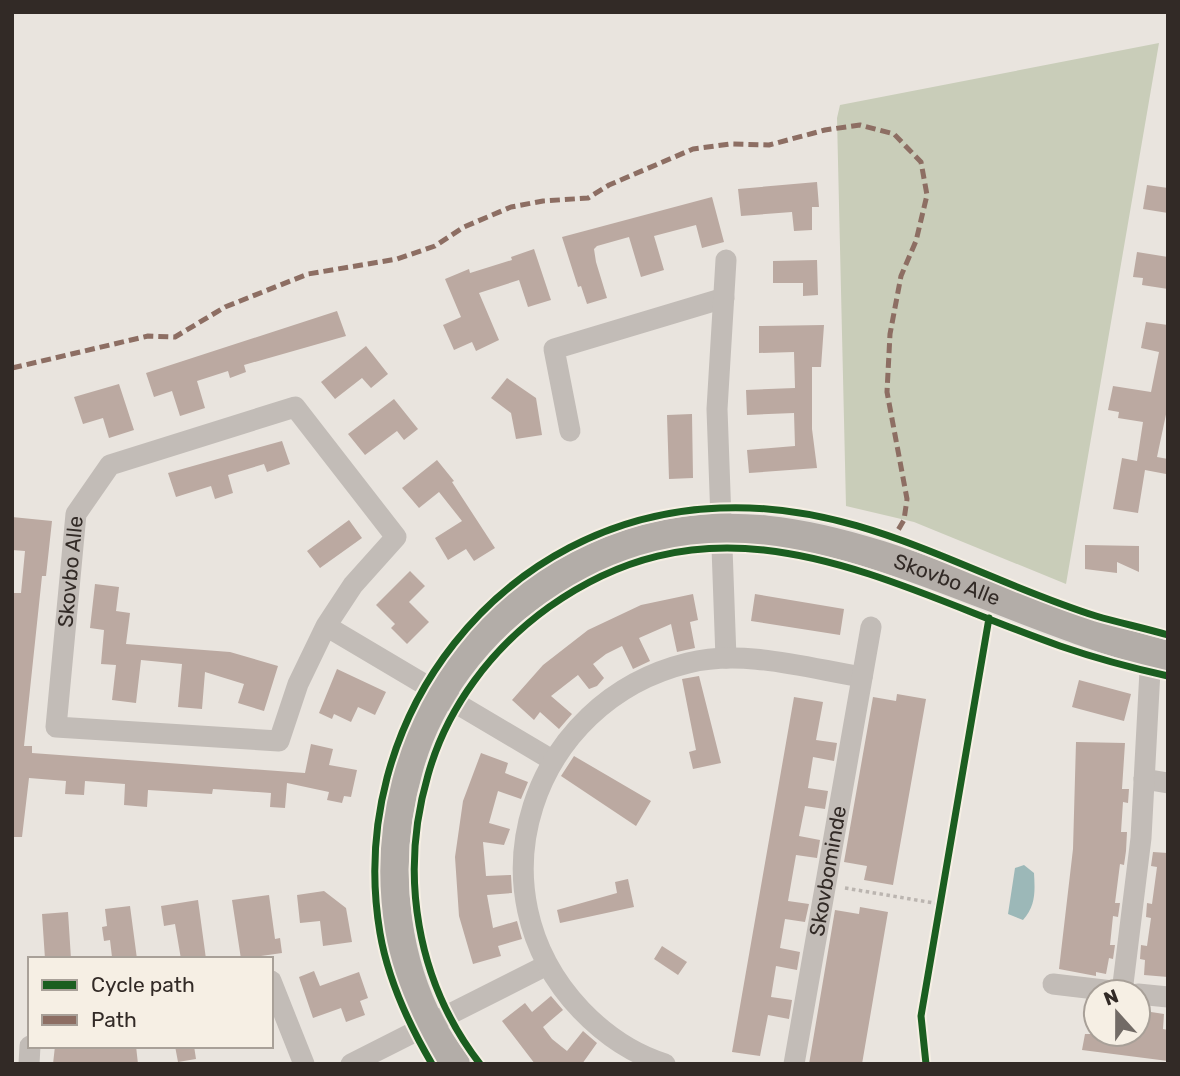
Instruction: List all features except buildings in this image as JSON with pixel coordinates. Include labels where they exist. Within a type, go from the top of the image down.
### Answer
[{"type":"street","points":[[726,260],[717,409],[726,658]]},
{"type":"street","points":[[570,431],[554,349],[724,298]]},
{"type":"street","name":"Skovbo Alle","points":[[295,407],[396,537],[353,585],[326,626],[298,684],[279,740],[56,727],[76,514],[110,465],[295,407]]},
{"type":"street","name":"Skovbo Alle","points":[[455,1064],[430,1024],[405,960],[395,915],[392,858],[399,800],[412,756],[440,694],[473,648],[513,608],[559,575],[611,551],[654,538],[721,528],[776,531],[884,555],[1040,617],[1159,654]]},
{"type":"street","points":[[326,626],[552,760]]},
{"type":"street","name":"Skovbominde","points":[[794,1064],[871,627]]},
{"type":"street","points":[[1123,978],[1141,838],[1144,779],[1159,654]]},
{"type":"street","points":[[665,1064],[622,1044],[593,1022],[567,996],[547,965],[531,925],[524,873],[525,841],[534,799],[552,760],[573,732],[597,707],[626,687],[657,672],[691,662],[726,658],[757,659],[862,677]]},
{"type":"street","points":[[1144,779],[1168,783]]},
{"type":"street","points":[[351,1064],[547,965]]},
{"type":"street","points":[[1052,984],[1082,987]]},
{"type":"street","points":[[273,986],[304,1064]]},
{"type":"path","points":[[826,884],[940,904]]},
{"type":"green space","points":[[1159,43],[1066,584],[914,522],[846,506],[837,118],[840,105]]},
{"type":"water","points":[[1024,865],[1034,873],[1035,886],[1032,904],[1023,920],[1008,914],[1015,868]]},
{"type":"marked path","points":[[12,368],[148,336],[175,337],[225,307],[308,274],[397,259],[435,246],[464,227],[511,207],[543,201],[588,198],[609,185],[693,149],[730,144],[769,145],[825,130],[860,125],[894,134],[921,162],[927,195],[916,241],[901,276],[890,334],[887,392],[907,499],[904,520],[894,537]]},
{"type":"cycle path","points":[[432,1064],[400,1001],[388,968],[380,933],[375,854],[387,777],[414,707],[454,643],[507,590],[569,548],[641,520],[720,508],[771,509],[820,517],[867,529],[1049,600],[1168,635]]},
{"type":"cycle path","points":[[480,1064],[458,1032],[441,998],[419,926],[415,850],[419,812],[428,775],[447,726],[474,681],[491,660],[528,623],[549,607],[614,570],[679,552],[742,548],[806,557],[869,574],[1060,646],[1168,676]]},
{"type":"cycle path","points":[[926,1064],[921,1016],[989,618]]}]
